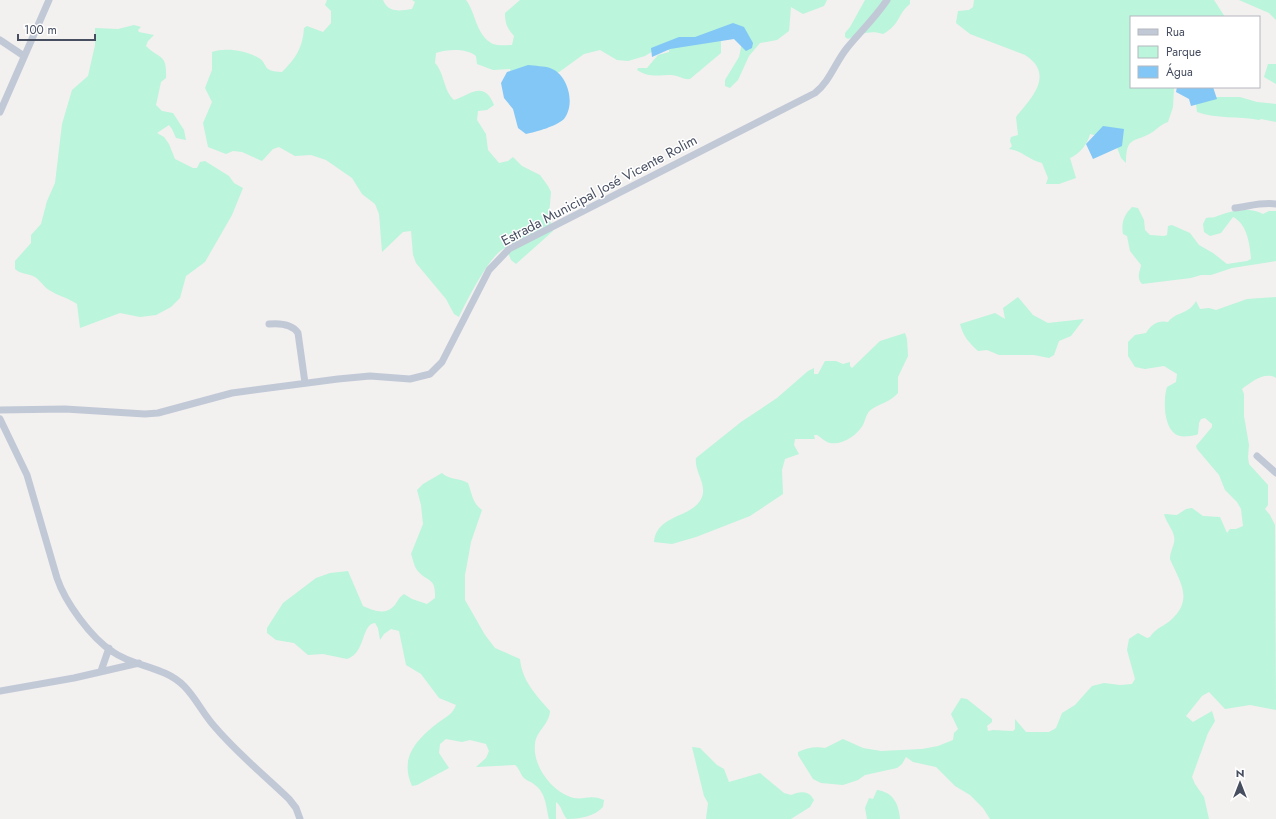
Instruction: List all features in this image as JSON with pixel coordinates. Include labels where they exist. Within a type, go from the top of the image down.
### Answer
[{"type":"street","points":[[0,112],[48,0]]},
{"type":"street","name":"Estrada Municipal José Vicente Rolim","points":[[0,410],[64,409],[145,414],[158,413],[232,393],[370,376],[410,379],[430,374],[442,362],[489,270],[509,248],[815,93],[827,82],[840,57],[872,21],[887,0]]},
{"type":"street","points":[[0,40],[24,56]]},
{"type":"street","points":[[1235,208],[1251,206],[1263,202],[1276,204]]},
{"type":"street","points":[[269,324],[288,325],[296,329],[298,333],[305,383]]},
{"type":"street","points":[[0,419],[27,475],[62,594],[89,629],[113,652],[154,667],[183,684],[214,726],[289,799],[296,808],[300,819]]},
{"type":"street","points":[[1257,456],[1276,473]]},
{"type":"street","points":[[101,672],[109,648]]},
{"type":"street","points":[[0,691],[141,663]]},
{"type":"green space","points":[[327,0],[383,0],[391,9],[399,10],[412,9],[415,2],[412,0],[466,0],[483,36],[487,40],[497,45],[512,45],[514,36],[505,20],[505,13],[520,0],[827,0],[824,6],[803,14],[791,7],[789,31],[777,40],[760,43],[749,56],[738,80],[730,88],[725,86],[725,80],[739,57],[742,43],[721,33],[721,53],[690,79],[685,79],[674,75],[650,75],[641,73],[637,70],[638,68],[647,68],[658,55],[669,52],[669,50],[658,48],[645,56],[628,61],[617,60],[600,50],[584,54],[555,75],[511,77],[510,69],[493,70],[477,64],[476,56],[472,53],[462,50],[451,50],[436,53],[435,63],[441,72],[450,96],[454,100],[471,92],[477,91],[486,93],[490,97],[494,105],[487,110],[478,111],[477,120],[486,134],[488,150],[499,163],[508,161],[513,157],[522,166],[540,175],[551,192],[549,216],[553,231],[516,264],[511,260],[506,248],[500,251],[480,278],[459,317],[454,314],[446,299],[416,263],[413,255],[411,231],[403,232],[382,252],[379,214],[375,204],[362,194],[352,178],[326,160],[311,155],[295,156],[279,147],[273,149],[262,161],[242,152],[233,151],[226,154],[208,147],[203,123],[212,102],[205,88],[212,70],[212,52],[236,50],[249,53],[259,58],[268,69],[282,72],[298,53],[304,28],[307,26],[323,32],[331,23],[331,11],[325,5]]},
{"type":"green space","points":[[865,0],[910,0],[910,4],[896,23],[883,34],[861,34],[848,39],[845,37],[845,33]]},
{"type":"green space","points":[[974,0],[1214,0],[1224,16],[1130,16],[1130,88],[1174,88],[1173,107],[1168,122],[1147,135],[1133,141],[1130,144],[1126,154],[1126,163],[1121,158],[1115,142],[1090,134],[1083,148],[1070,158],[1076,178],[1059,184],[1046,184],[1048,178],[1042,163],[1018,151],[1009,149],[1012,146],[1010,141],[1011,137],[1018,135],[1016,117],[1034,94],[1038,86],[1040,78],[1038,70],[1034,62],[1025,55],[970,34],[956,23],[958,11],[969,10],[973,7]]},
{"type":"green space","points":[[1239,0],[1276,0],[1276,20],[1269,13]]},
{"type":"green space","points":[[134,25],[141,27],[138,30],[139,32],[154,35],[148,41],[146,46],[162,58],[166,70],[166,78],[161,82],[156,105],[162,111],[173,113],[184,130],[186,140],[176,138],[169,125],[157,133],[164,137],[169,144],[175,159],[193,168],[197,168],[200,162],[205,161],[229,176],[234,183],[243,188],[232,215],[205,262],[186,276],[180,298],[171,307],[156,315],[140,317],[120,313],[80,328],[77,304],[49,290],[35,277],[15,269],[15,261],[31,243],[31,235],[41,224],[47,201],[55,183],[62,124],[72,90],[88,76],[95,45],[95,28],[118,29]]},
{"type":"green space","points":[[1268,64],[1276,64],[1276,84],[1264,77]]},
{"type":"green space","points":[[1211,97],[1240,97],[1257,102],[1276,104],[1276,122],[1261,119],[1212,116],[1197,112],[1196,104]]},
{"type":"green space","points":[[1132,207],[1138,208],[1144,220],[1145,230],[1150,235],[1167,235],[1168,226],[1172,225],[1190,233],[1199,245],[1213,253],[1227,264],[1251,259],[1249,241],[1245,229],[1238,220],[1233,217],[1221,233],[1210,236],[1204,232],[1203,224],[1206,218],[1239,210],[1251,210],[1263,214],[1269,211],[1276,211],[1276,261],[1232,268],[1211,275],[1201,275],[1191,278],[1142,284],[1139,277],[1141,265],[1130,251],[1127,236],[1123,234],[1122,226],[1124,219]]},
{"type":"green space","points":[[1018,297],[1033,315],[1048,323],[1084,319],[1071,336],[1059,341],[1054,355],[1049,358],[1034,355],[999,355],[987,350],[978,351],[967,339],[960,324],[995,313],[1005,319],[1003,308]]},
{"type":"green space","points":[[1276,297],[1276,378],[1267,376],[1258,378],[1242,389],[1244,394],[1244,416],[1249,445],[1249,464],[1268,485],[1268,505],[1265,509],[1275,525],[1276,710],[1250,705],[1225,709],[1209,692],[1202,696],[1186,716],[1193,722],[1212,711],[1215,721],[1208,733],[1192,777],[1204,797],[1209,819],[990,819],[983,808],[970,795],[955,786],[936,767],[913,762],[906,757],[902,764],[897,768],[865,775],[858,780],[843,785],[821,783],[813,779],[798,755],[798,752],[805,749],[818,747],[825,748],[843,739],[863,748],[881,751],[922,749],[938,746],[953,740],[954,733],[958,729],[951,714],[961,698],[967,699],[992,719],[992,722],[987,726],[988,731],[1013,731],[1015,729],[1015,719],[1026,732],[1049,732],[1056,728],[1062,713],[1075,705],[1092,686],[1104,683],[1120,685],[1132,684],[1135,679],[1127,650],[1129,639],[1138,633],[1147,638],[1150,637],[1155,631],[1172,619],[1179,611],[1182,604],[1183,589],[1170,559],[1174,536],[1164,514],[1177,515],[1186,509],[1192,508],[1203,516],[1220,517],[1227,533],[1230,529],[1236,529],[1243,526],[1241,509],[1237,502],[1225,490],[1219,475],[1196,446],[1212,427],[1212,424],[1205,418],[1201,419],[1198,434],[1196,435],[1180,436],[1174,433],[1167,422],[1165,399],[1167,387],[1176,382],[1177,374],[1164,366],[1145,369],[1135,367],[1128,356],[1128,342],[1135,335],[1146,333],[1156,323],[1168,322],[1175,316],[1190,309],[1196,301],[1200,309],[1209,308],[1216,310],[1247,299]]},
{"type":"green space","points":[[905,333],[907,339],[908,356],[898,377],[898,393],[870,411],[857,433],[840,443],[830,443],[817,435],[814,435],[815,439],[795,439],[794,445],[799,454],[785,459],[782,470],[783,494],[750,516],[696,537],[672,544],[654,542],[656,533],[661,526],[691,509],[698,504],[702,497],[703,487],[697,468],[696,458],[741,422],[777,398],[808,371],[814,368],[814,374],[818,374],[825,361],[836,361],[843,364],[850,362],[850,366],[852,368],[880,341]]},
{"type":"green space","points":[[442,473],[448,477],[468,483],[474,501],[482,510],[471,542],[465,575],[465,600],[485,635],[495,648],[520,659],[521,667],[530,687],[550,711],[535,744],[535,752],[540,769],[552,785],[566,795],[574,798],[595,797],[604,800],[603,807],[592,815],[582,818],[567,819],[556,802],[556,819],[549,819],[545,800],[539,788],[524,778],[515,765],[476,767],[486,758],[489,751],[486,744],[470,740],[462,742],[446,739],[440,744],[439,753],[449,768],[417,785],[412,786],[408,766],[409,757],[412,750],[417,742],[431,728],[451,713],[456,705],[439,698],[421,674],[406,665],[399,631],[391,629],[384,634],[380,640],[378,628],[375,623],[371,625],[367,628],[361,645],[357,651],[353,656],[347,659],[323,654],[308,655],[294,643],[276,640],[267,633],[267,628],[283,603],[316,578],[330,573],[348,571],[363,606],[378,611],[387,611],[394,606],[404,594],[412,599],[427,604],[435,598],[434,586],[417,570],[411,554],[423,524],[421,505],[417,490],[423,484]]},
{"type":"green space","points":[[692,747],[700,748],[717,765],[724,769],[729,782],[760,773],[784,793],[791,795],[804,792],[810,794],[814,800],[810,807],[791,819],[706,819],[708,803],[704,796]]},
{"type":"green space","points":[[877,790],[883,791],[891,796],[897,804],[900,819],[867,819],[865,808],[869,798],[873,799]]},
{"type":"water","points":[[733,23],[744,27],[753,43],[752,48],[746,51],[734,39],[670,49],[652,57],[651,48],[679,37],[695,37]]},
{"type":"water","points":[[528,65],[542,66],[556,71],[566,83],[570,98],[568,113],[561,122],[526,134],[518,128],[513,109],[504,98],[501,83],[507,72]]},
{"type":"water","points":[[1177,88],[1213,88],[1217,99],[1191,106],[1189,99],[1176,92]]},
{"type":"water","points":[[1103,126],[1124,129],[1122,146],[1093,159],[1086,144]]}]
